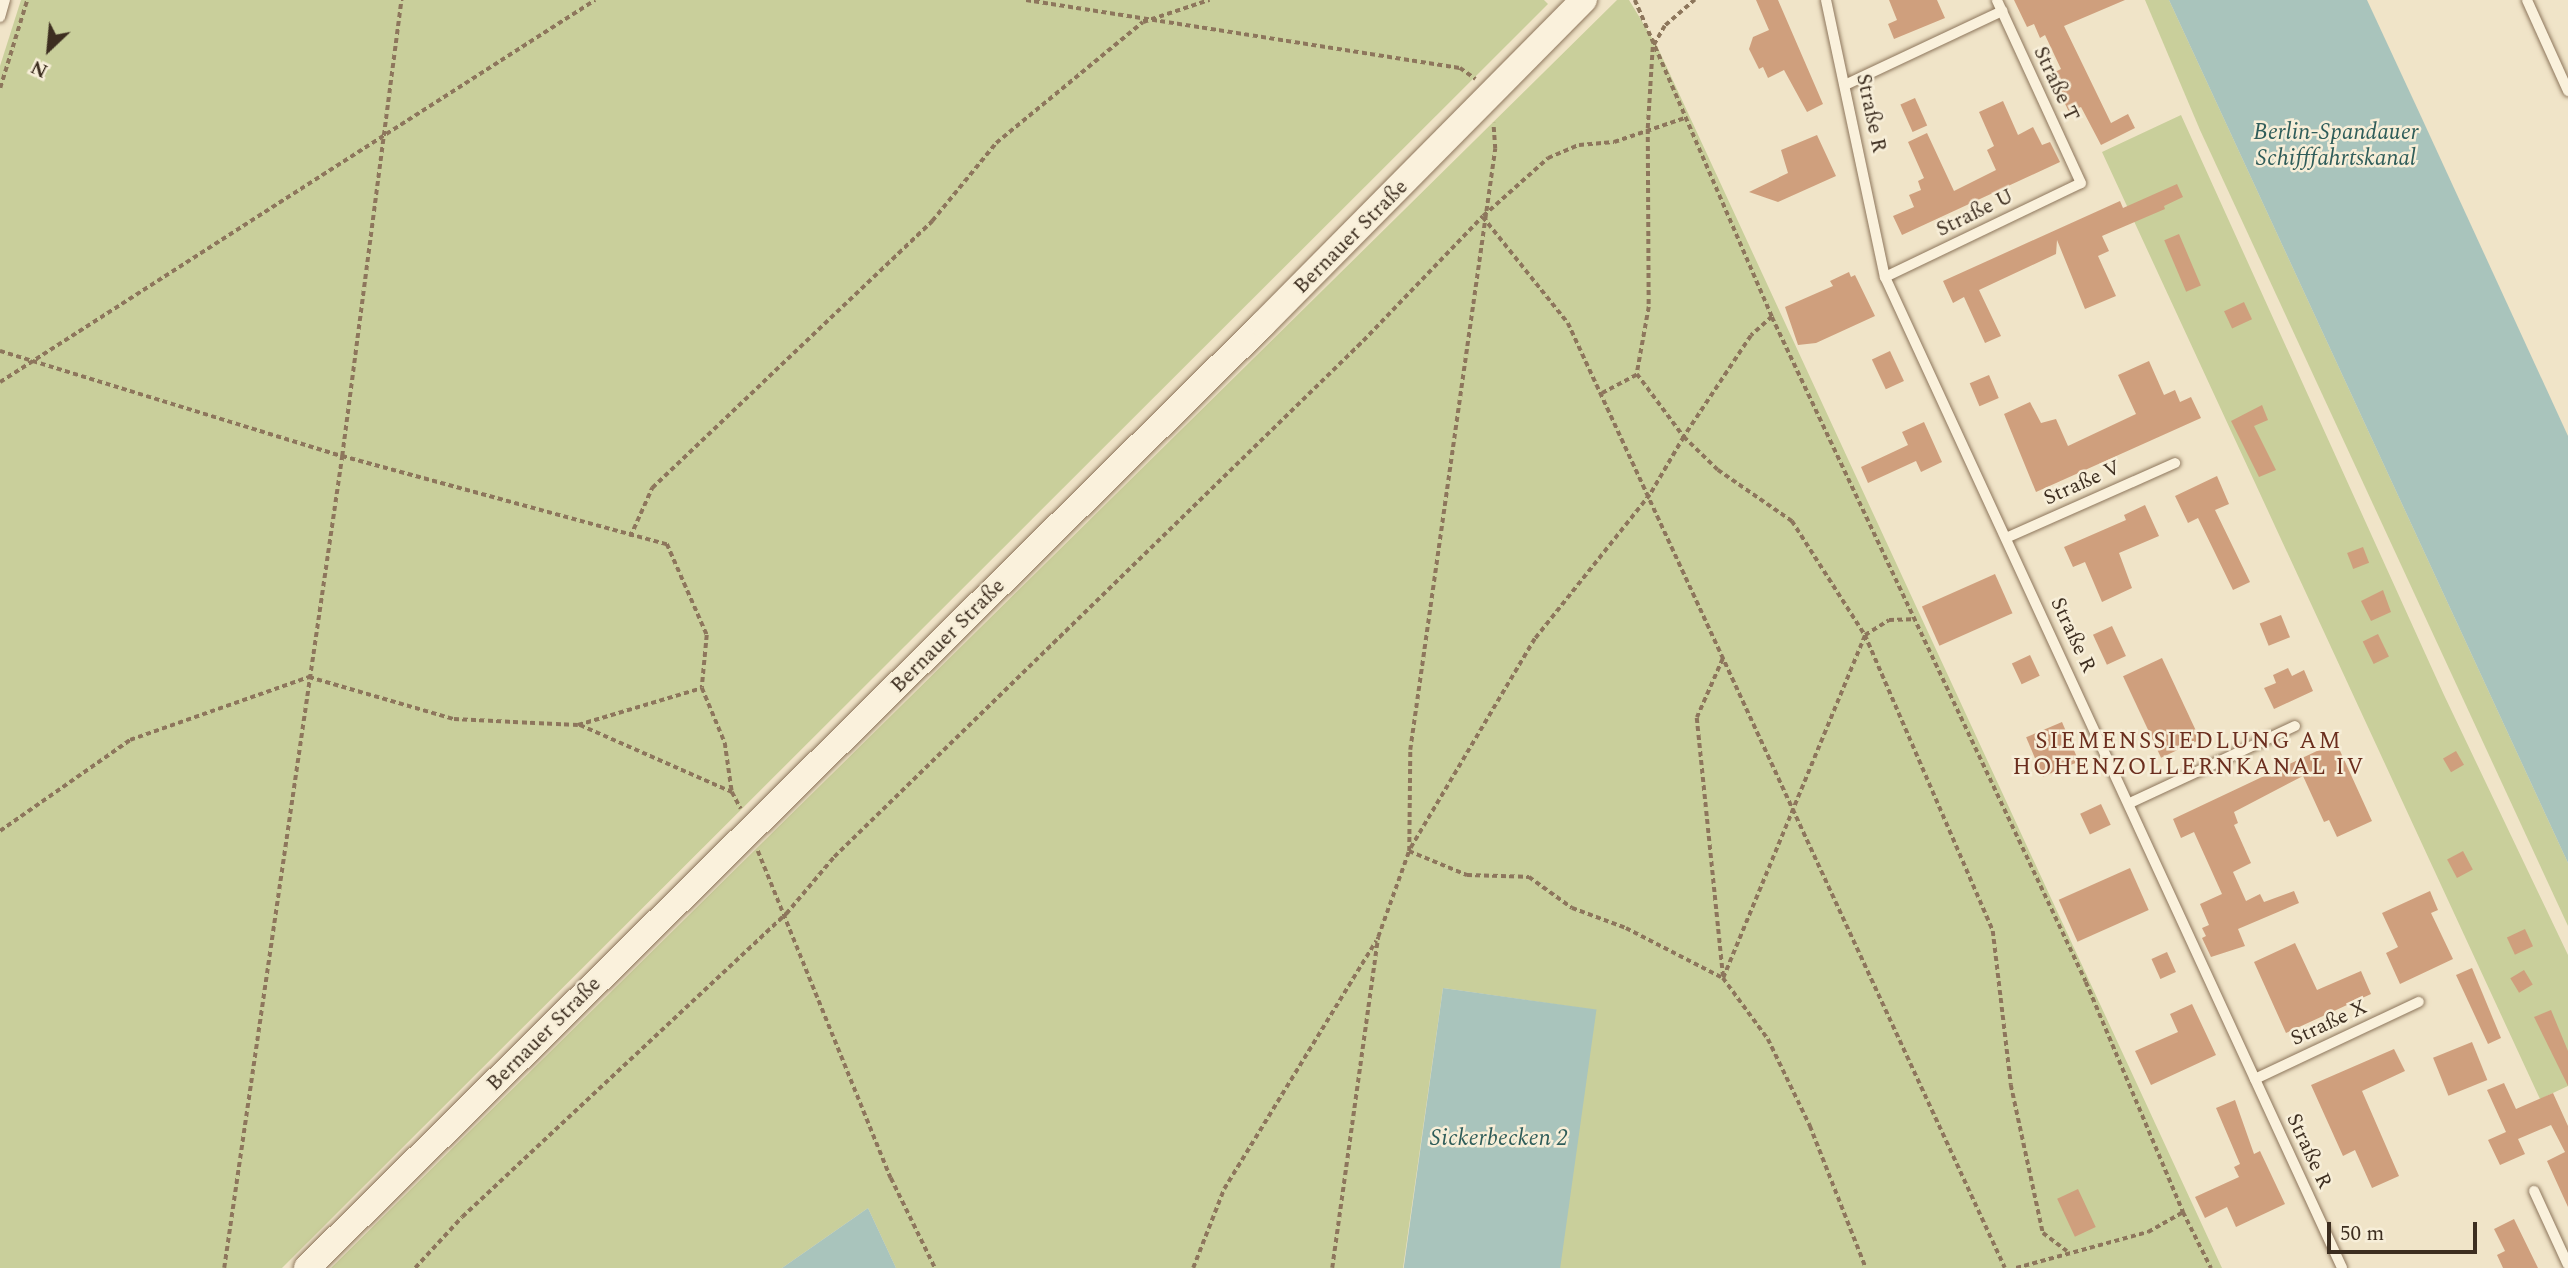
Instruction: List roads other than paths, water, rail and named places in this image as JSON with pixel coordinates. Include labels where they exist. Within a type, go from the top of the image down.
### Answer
[{"type":"main road","name":"Bernauer Straße","points":[[307,1268],[1487,100],[1584,0]]},
{"type":"lane","points":[[0,16],[5,0]]},
{"type":"lane","name":"Straße R","points":[[1826,0],[1885,277],[2130,803],[2342,1268]]},
{"type":"lane","name":"Straße T","points":[[1997,0],[2081,183]]},
{"type":"lane","points":[[2527,0],[2568,91]]},
{"type":"lane","points":[[1845,85],[2002,12]]},
{"type":"lane","name":"Straße U","points":[[1885,277],[2081,183]]},
{"type":"lane","name":"Straße V","points":[[2006,538],[2175,463]]},
{"type":"lane","points":[[2130,803],[2295,726]]},
{"type":"lane","name":"Straße X","points":[[2255,1079],[2419,1002]]},
{"type":"lane","points":[[2533,1191],[2568,1265]]},
{"type":"water","name":"Berlin-Spandauer Schifffahrtskanal","points":[[2169,0],[2367,0],[2419,112],[2568,436],[2568,863]]},
{"type":"water","name":"Sickerbecken 2","points":[[1443,988],[1596,1010],[1560,1268],[1404,1268]]},
{"type":"water","points":[[868,1208],[896,1268],[782,1268]]},
{"type":"district","name":"SIEMENSSIEDLUNG AM HOHENZOLLERNKANAL IV","points":[[2189,755]]}]
